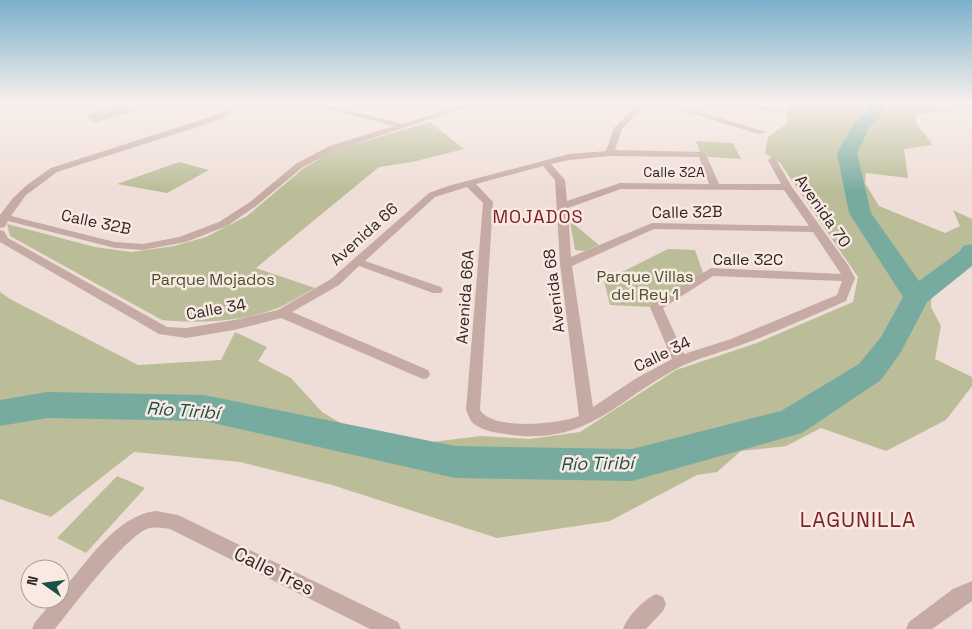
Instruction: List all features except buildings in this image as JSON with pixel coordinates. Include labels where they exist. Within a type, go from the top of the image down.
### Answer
[{"type":"street","points":[[2,222],[13,203],[34,182],[54,170],[171,132]]},
{"type":"street","name":"Calle 32B","points":[[2,222],[114,245],[143,247],[182,240],[223,224],[253,204],[300,165],[333,148],[383,132]]},
{"type":"street","points":[[610,153],[617,132]]},
{"type":"street","name":"Avenida 66","points":[[282,313],[335,282],[432,195],[569,157],[610,153],[702,154],[715,186]]},
{"type":"street","name":"Avenida 70","points":[[772,160],[787,187],[849,278]]},
{"type":"street","name":"Avenida 68","points":[[546,164],[560,180],[564,206],[566,264],[588,419]]},
{"type":"street","name":"Avenida 66A","points":[[470,184],[488,202],[473,410],[478,418]]},
{"type":"street","name":"Calle 32A","points":[[564,206],[620,186],[787,187]]},
{"type":"street","name":"Calle 32B","points":[[566,264],[652,226],[817,229]]},
{"type":"street","name":"Calle 34","points":[[0,233],[4,240],[164,331],[186,333],[234,325],[282,313]]},
{"type":"street","points":[[358,262],[437,290]]},
{"type":"street","name":"Calle 32C","points":[[680,361],[656,307],[710,272],[849,278]]},
{"type":"street","name":"Calle 34","points":[[478,418],[494,426],[520,430],[550,430],[573,425],[588,419],[640,384],[680,361],[736,342],[842,298],[849,278]]},
{"type":"street","points":[[282,313],[423,374]]},
{"type":"street","name":"Calle Tres","points":[[42,629],[120,538],[136,525],[155,518],[172,522],[391,629]]},
{"type":"street","points":[[916,629],[960,596],[972,591]]},
{"type":"street","points":[[633,629],[656,604]]},
{"type":"green space","name":"Parque Mojados","points":[[395,132],[443,132],[464,149],[412,162],[379,167],[256,268],[315,288],[283,306],[264,313],[206,322],[162,320],[10,236],[7,224],[95,247],[132,252],[174,246],[206,237],[247,216],[304,168],[335,150]]},
{"type":"green space","points":[[775,132],[923,132],[933,145],[904,149],[908,178],[866,173],[865,183],[879,206],[945,233],[960,226],[953,210],[972,219],[972,260],[932,291],[931,307],[941,326],[935,359],[972,377],[972,386],[946,420],[886,451],[821,428],[786,446],[741,451],[717,472],[697,475],[610,521],[497,538],[332,485],[240,462],[134,452],[51,517],[0,499],[0,292],[10,299],[138,365],[221,360],[235,332],[267,347],[258,361],[291,378],[322,412],[354,431],[415,444],[481,436],[530,439],[580,432],[676,370],[757,343],[853,302],[858,277],[780,163],[765,153],[768,137]]},
{"type":"green space","points":[[696,141],[733,143],[741,159],[708,157],[705,153],[700,152]]},
{"type":"green space","points":[[179,162],[209,170],[167,193],[117,184]]},
{"type":"green space","points":[[570,221],[599,245],[585,251],[575,250]]},
{"type":"green space","name":"Parque Villas del Rey 1","points":[[668,249],[695,250],[703,273],[652,307],[610,305],[604,281]]},
{"type":"green space","points":[[117,476],[145,488],[86,553],[57,538]]},
{"type":"waterway","name":"Río Tiribí","points":[[858,132],[847,153],[860,213],[916,297]]},
{"type":"waterway","points":[[916,297],[969,256],[972,251]]},
{"type":"waterway","name":"Río Tiribí","points":[[0,413],[47,405],[204,408],[455,462],[632,465],[790,423],[870,372],[891,344],[916,297]]},
{"type":"district","name":"MOJADOS","points":[[538,216]]},
{"type":"district","name":"LAGUNILLA","points":[[858,519]]}]
